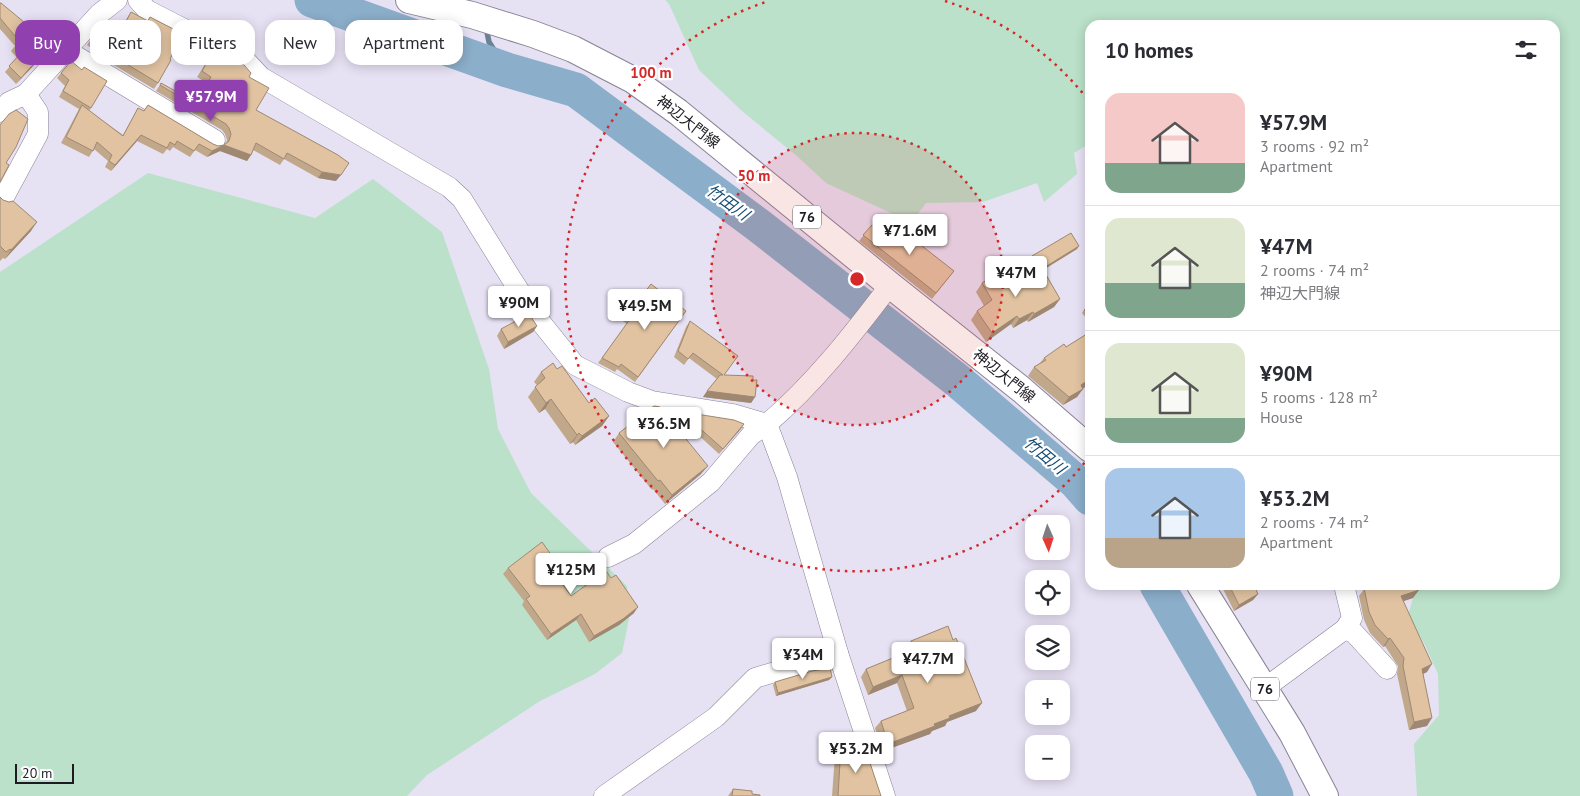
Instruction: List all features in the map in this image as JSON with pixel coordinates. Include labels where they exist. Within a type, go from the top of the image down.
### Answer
[{"type":"main road","name":"神辺大門線","points":[[409,0],[500,23],[573,49],[632,80],[678,112],[886,290],[1022,390],[1085,445]]},
{"type":"main road","name":"76","points":[[1203,590],[1292,733],[1325,796]]},
{"type":"street","points":[[80,35],[99,14],[118,0]]},
{"type":"street","points":[[138,0],[147,10],[247,62],[262,77],[449,187],[462,199],[535,315],[574,365],[628,392],[652,401],[733,414],[767,424]]},
{"type":"street","points":[[80,58],[216,140]]},
{"type":"street","points":[[0,112],[9,102],[26,94],[52,65]]},
{"type":"street","points":[[3,199],[38,134],[38,112],[26,94]]},
{"type":"street","points":[[608,557],[634,544],[711,482],[751,435],[767,424],[801,393],[850,336],[886,290]]},
{"type":"street","points":[[767,424],[787,478],[838,653],[884,796]]},
{"type":"street","points":[[1265,688],[1345,629],[1352,618],[1345,590]]},
{"type":"street","points":[[1345,629],[1354,633],[1387,669]]},
{"type":"street","points":[[604,796],[716,717],[755,678],[838,653]]},
{"type":"green space","points":[[665,0],[1580,0],[1580,796],[1417,796],[1414,744],[1439,715],[1438,674],[1425,645],[1408,615],[1416,590],[1560,590],[1560,20],[1085,20],[1085,146],[1074,153],[1077,174],[1044,202],[1037,183],[983,202],[926,203],[917,215],[893,214],[826,183],[798,157],[742,111],[699,70],[669,4]]},
{"type":"green space","points":[[148,173],[315,218],[373,179],[442,232],[489,369],[498,429],[531,493],[627,586],[629,619],[622,653],[595,674],[540,701],[427,775],[407,796],[0,796],[0,272]]},
{"type":"building","points":[[1,3],[21,20],[15,20],[15,36],[0,18]]},
{"type":"building","points":[[131,12],[146,20],[127,20]]},
{"type":"building","points":[[161,23],[171,28],[171,60],[158,83],[128,65],[161,65]]},
{"type":"building","points":[[15,60],[15,65],[33,65],[21,78],[9,66]]},
{"type":"building","points":[[68,65],[76,65],[82,70],[84,67],[107,81],[91,108],[63,91],[69,80],[61,73]]},
{"type":"building","points":[[205,65],[244,65],[251,73],[249,77],[269,88],[256,110],[338,155],[349,163],[341,175],[322,172],[287,153],[284,159],[256,143],[251,155],[224,145],[229,141],[231,134],[226,124],[160,85],[161,83],[197,103],[211,77],[202,71]]},
{"type":"building","points":[[82,105],[123,136],[138,108],[144,111],[148,105],[213,144],[218,146],[224,145],[212,151],[199,144],[194,151],[177,141],[175,145],[170,142],[167,148],[141,135],[115,165],[109,161],[112,155],[97,142],[93,151],[66,137]]},
{"type":"building","points":[[16,110],[28,119],[16,147],[6,163],[9,165],[0,182],[0,125],[9,114]]},
{"type":"building","points":[[0,197],[9,202],[13,201],[37,222],[11,250],[6,252],[0,246]]},
{"type":"building","points":[[883,220],[915,245],[917,242],[954,271],[936,293],[863,235],[872,225],[877,228]]},
{"type":"building","points":[[1071,233],[1079,246],[1042,269],[1041,266],[1039,268],[1032,256]]},
{"type":"building","points":[[1041,266],[1060,299],[1034,314],[1033,312],[1019,319],[1017,316],[992,333],[977,311],[992,300],[982,283],[999,272],[1008,286]]},
{"type":"building","points":[[651,284],[686,311],[638,377],[621,364],[619,367],[602,358],[630,319],[627,316]]},
{"type":"building","points":[[529,314],[537,326],[508,342],[501,329]]},
{"type":"building","points":[[690,321],[738,356],[724,375],[753,376],[753,380],[757,380],[755,397],[707,391],[720,375],[723,375],[693,353],[688,359],[678,351]]},
{"type":"building","points":[[1085,335],[1085,382],[1081,385],[1083,389],[1069,397],[1034,367],[1046,360],[1044,358],[1064,344],[1066,347]]},
{"type":"building","points":[[553,363],[557,369],[562,366],[589,403],[595,398],[609,416],[582,436],[579,433],[577,435],[551,399],[546,403],[535,387],[545,378],[541,372]]},
{"type":"building","points":[[654,406],[660,407],[708,466],[672,495],[660,480],[658,481],[619,433]]},
{"type":"building","points":[[690,413],[734,420],[744,424],[723,449],[687,417]]},
{"type":"building","points":[[542,542],[557,563],[551,568],[571,596],[606,571],[611,578],[616,575],[638,607],[623,619],[594,636],[581,614],[551,634],[526,599],[530,596],[508,568]]},
{"type":"building","points":[[1232,590],[1256,590],[1258,594],[1239,605]]},
{"type":"building","points":[[1364,590],[1419,590],[1401,596],[1432,664],[1422,669],[1432,718],[1414,722],[1403,666],[1404,658],[1390,638],[1388,639],[1375,625],[1369,612]]},
{"type":"building","points":[[948,626],[953,640],[956,638],[982,703],[949,716],[950,718],[934,724],[935,726],[888,744],[881,721],[914,708],[902,675],[873,687],[866,669],[910,651],[909,648],[913,647],[911,641]]},
{"type":"building","points":[[830,668],[832,677],[778,693],[775,682],[812,671]]},
{"type":"building","points":[[841,746],[865,748],[881,796],[838,796]]},
{"type":"building","points":[[733,789],[752,791],[752,794],[760,796],[732,796]]},
{"type":"waterway","name":"竹田川","points":[[312,0],[507,70],[576,90],[758,225],[958,381],[1076,482],[1085,492]]},
{"type":"waterway","points":[[486,27],[489,42],[507,70]]},
{"type":"waterway","name":"竹田川","points":[[1160,590],[1266,773],[1276,796]]}]
